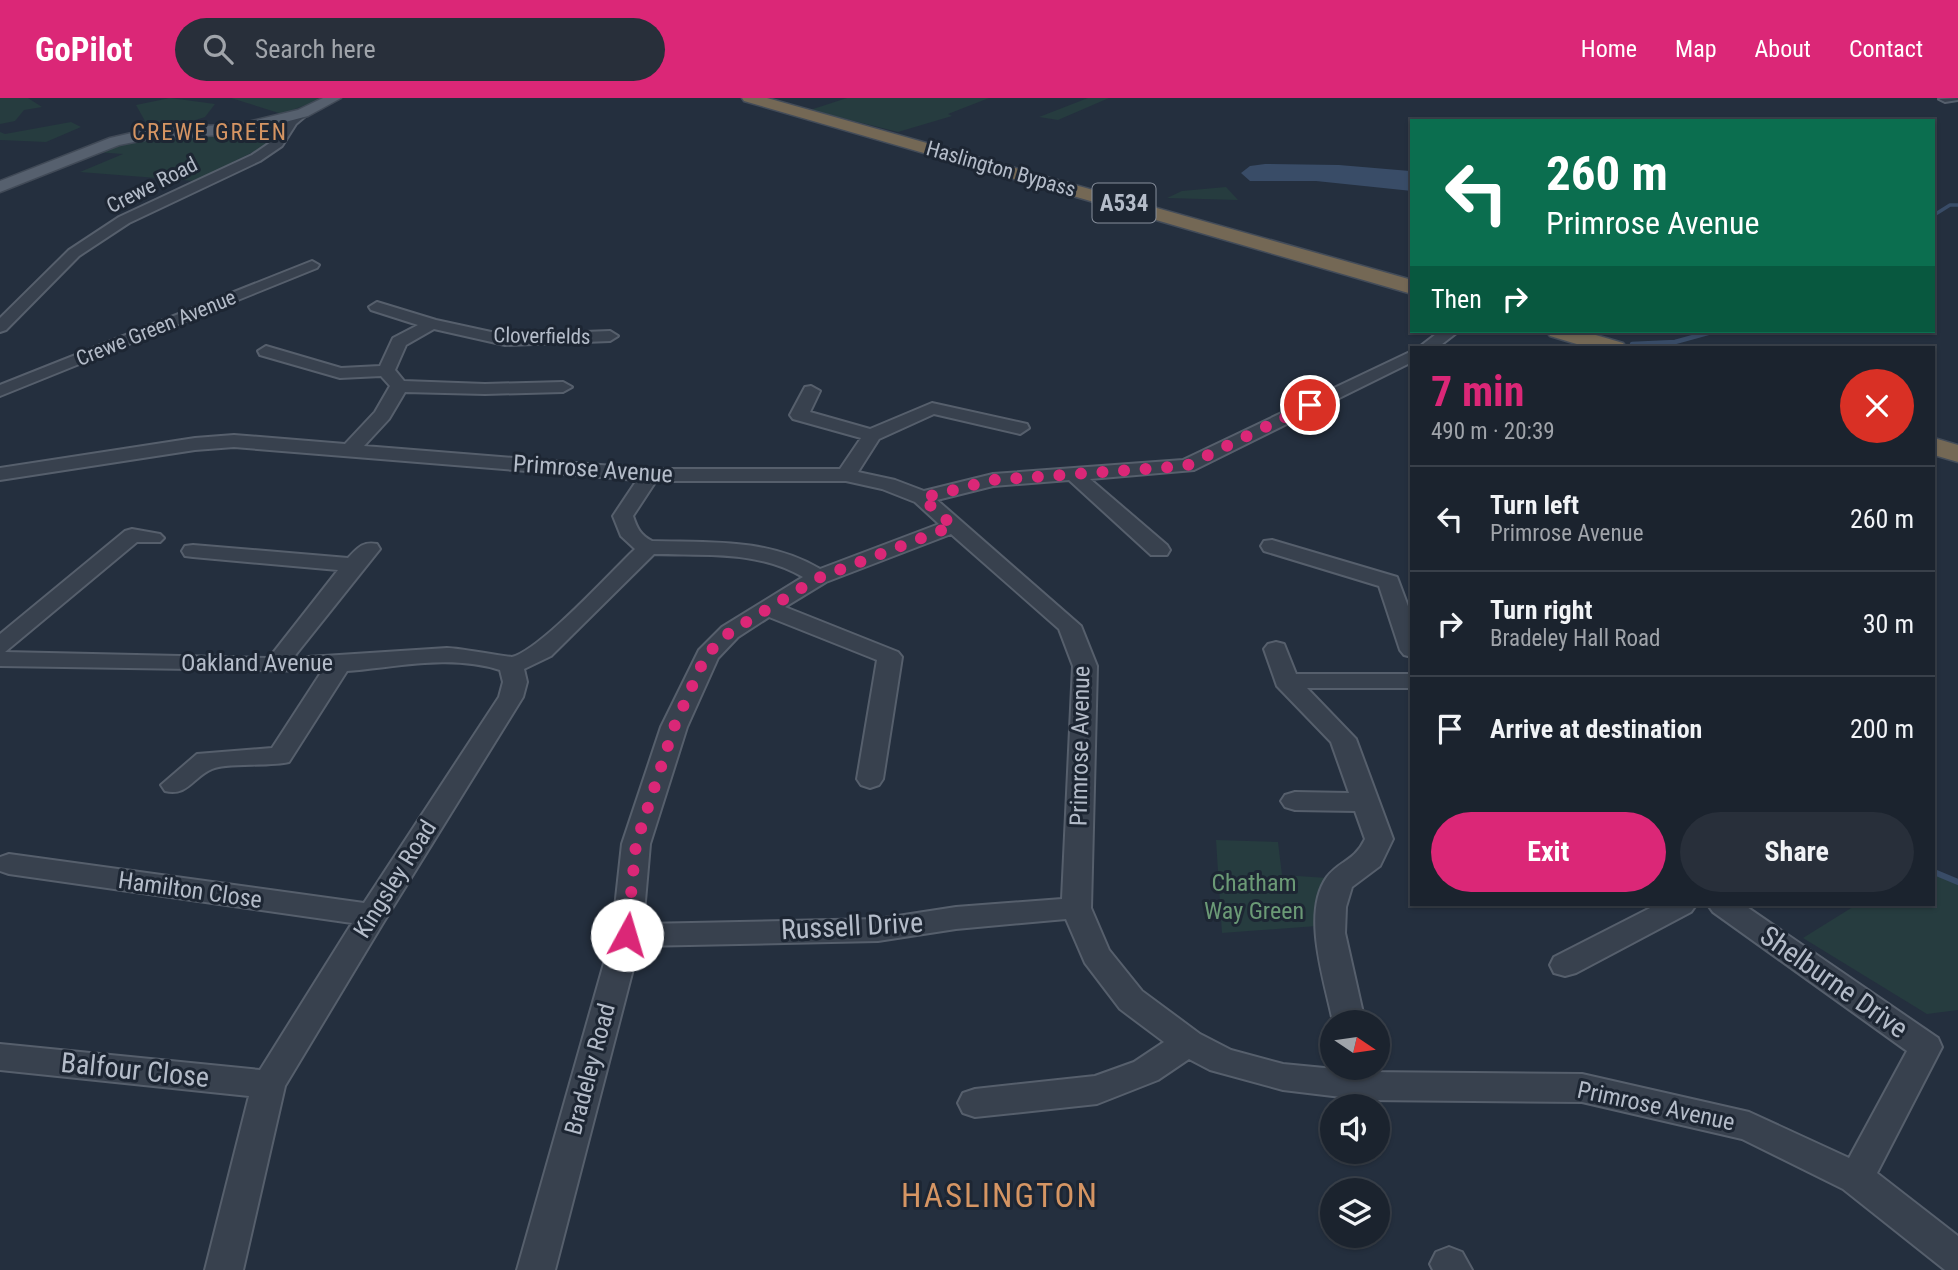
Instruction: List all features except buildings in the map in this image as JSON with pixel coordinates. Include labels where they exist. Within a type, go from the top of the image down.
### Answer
[{"type":"highway","name":"Haslington Bypass","points":[[751,98],[1410,287]]},
{"type":"highway","points":[[1565,333],[1608,346]]},
{"type":"highway","points":[[1935,446],[1958,454]]},
{"type":"main road","name":"Crewe Road","points":[[303,113],[334,98]]},
{"type":"main road","points":[[0,187],[115,141],[165,133],[240,130],[303,113]]},
{"type":"street","name":"Crewe Road","points":[[0,327],[74,253],[124,220],[256,158],[278,143],[292,122],[303,113]]},
{"type":"street","name":"Crewe Green Avenue","points":[[0,391],[312,265]]},
{"type":"street","name":"Cloverfields","points":[[377,307],[432,324],[505,340],[610,336]]},
{"type":"street","points":[[386,371],[399,342],[432,324]]},
{"type":"street","points":[[1429,346],[1448,333]]},
{"type":"street","points":[[266,351],[340,373],[386,371]]},
{"type":"street","points":[[922,498],[993,480],[1186,466],[1410,357]]},
{"type":"street","points":[[386,371],[399,386],[485,389],[563,387]]},
{"type":"street","points":[[349,451],[383,415],[399,386]]},
{"type":"street","points":[[811,391],[799,415],[872,435]]},
{"type":"street","points":[[846,475],[872,435],[932,408],[1020,428]]},
{"type":"street","name":"Primrose Avenue","points":[[0,474],[217,441],[650,475],[846,475],[888,484],[922,498],[1069,626],[1085,666],[1076,908],[1096,955],[1130,1000],[1188,1043],[1222,1061],[1283,1077],[1320,1077]]},
{"type":"street","points":[[1072,473],[1159,550]]},
{"type":"street","points":[[650,475],[623,516],[631,538],[649,547],[743,549],[771,553],[818,578]]},
{"type":"street","name":"Bradeley Road","points":[[536,1270],[627,935],[636,844],[674,727],[706,655],[730,632],[818,578],[953,526]]},
{"type":"street","points":[[0,646],[143,536]]},
{"type":"street","points":[[1272,546],[1389,582],[1410,644]]},
{"type":"street","points":[[511,666],[543,651],[649,547]]},
{"type":"street","points":[[193,551],[361,557],[276,664]]},
{"type":"street","points":[[766,608],[890,657],[870,779]]},
{"type":"street","points":[[1276,649],[1286,681],[1343,739],[1379,839],[1370,859],[1339,882],[1331,907],[1330,933],[1346,1010]]},
{"type":"street","name":"Oakland Avenue","points":[[0,659],[339,664],[469,654],[491,657],[511,666]]},
{"type":"street","points":[[174,785],[206,760],[279,755],[339,664]]},
{"type":"street","name":"Kingsley Road","points":[[224,1270],[269,1084],[372,915],[511,697],[515,682],[511,666]]},
{"type":"street","points":[[1286,681],[1410,681]]},
{"type":"street","points":[[1295,801],[1367,802]]},
{"type":"street","name":"Hamilton Close","points":[[9,864],[372,915]]},
{"type":"street","points":[[1565,965],[1679,906]]},
{"type":"street","name":"Shelburne Drive","points":[[1724,906],[1926,1047],[1856,1178]]},
{"type":"street","name":"Russell Drive","points":[[627,935],[878,930],[956,918],[1076,908]]},
{"type":"street","points":[[975,1103],[1097,1090],[1146,1071],[1188,1043]]},
{"type":"street","name":"Balfour Close","points":[[0,1057],[269,1084]]},
{"type":"street","name":"Primrose Avenue","points":[[1390,1078],[1582,1087],[1749,1126],[1856,1178],[1958,1258]]},
{"type":"green space","points":[[0,98],[28,98],[42,107],[24,110],[15,121],[0,124]]},
{"type":"green space","points":[[170,98],[215,104],[205,117],[164,130],[150,130],[136,105]]},
{"type":"green space","points":[[231,98],[324,98],[282,114]]},
{"type":"green space","points":[[847,98],[989,98],[948,114],[952,116],[898,132],[810,110]]},
{"type":"green space","points":[[1088,98],[1109,98],[1058,120],[1039,117]]},
{"type":"green space","points":[[288,121],[269,144],[195,181],[80,172],[123,154],[95,152],[134,139]]},
{"type":"green space","points":[[71,122],[81,127],[46,142],[0,140],[0,132],[5,134]]},
{"type":"green space","points":[[1226,187],[1238,200],[1167,198],[1182,191]]},
{"type":"green space","name":"Chatham Way Green","points":[[1216,840],[1278,842],[1282,875],[1327,878],[1317,926],[1222,933]]},
{"type":"green space","points":[[1935,872],[1958,882],[1958,1010],[1927,1014],[1803,938],[1854,906],[1935,906]]},
{"type":"water","points":[[1339,165],[1410,171],[1410,191],[1316,181],[1250,181],[1241,173],[1250,166]]},
{"type":"waterway","points":[[1935,214],[1950,205],[1958,205]]},
{"type":"waterway","points":[[1632,344],[1675,342],[1708,333]]},
{"type":"waterway","points":[[1935,872],[1958,882]]},
{"type":"district","name":"CREWE GREEN","points":[[210,132]]},
{"type":"district","name":"HASLINGTON","points":[[1000,1195]]},
{"type":"route","points":[[627,935],[636,844],[674,727],[706,655],[730,632],[818,578],[953,526],[922,498],[993,480],[1186,466],[1310,405]]}]
